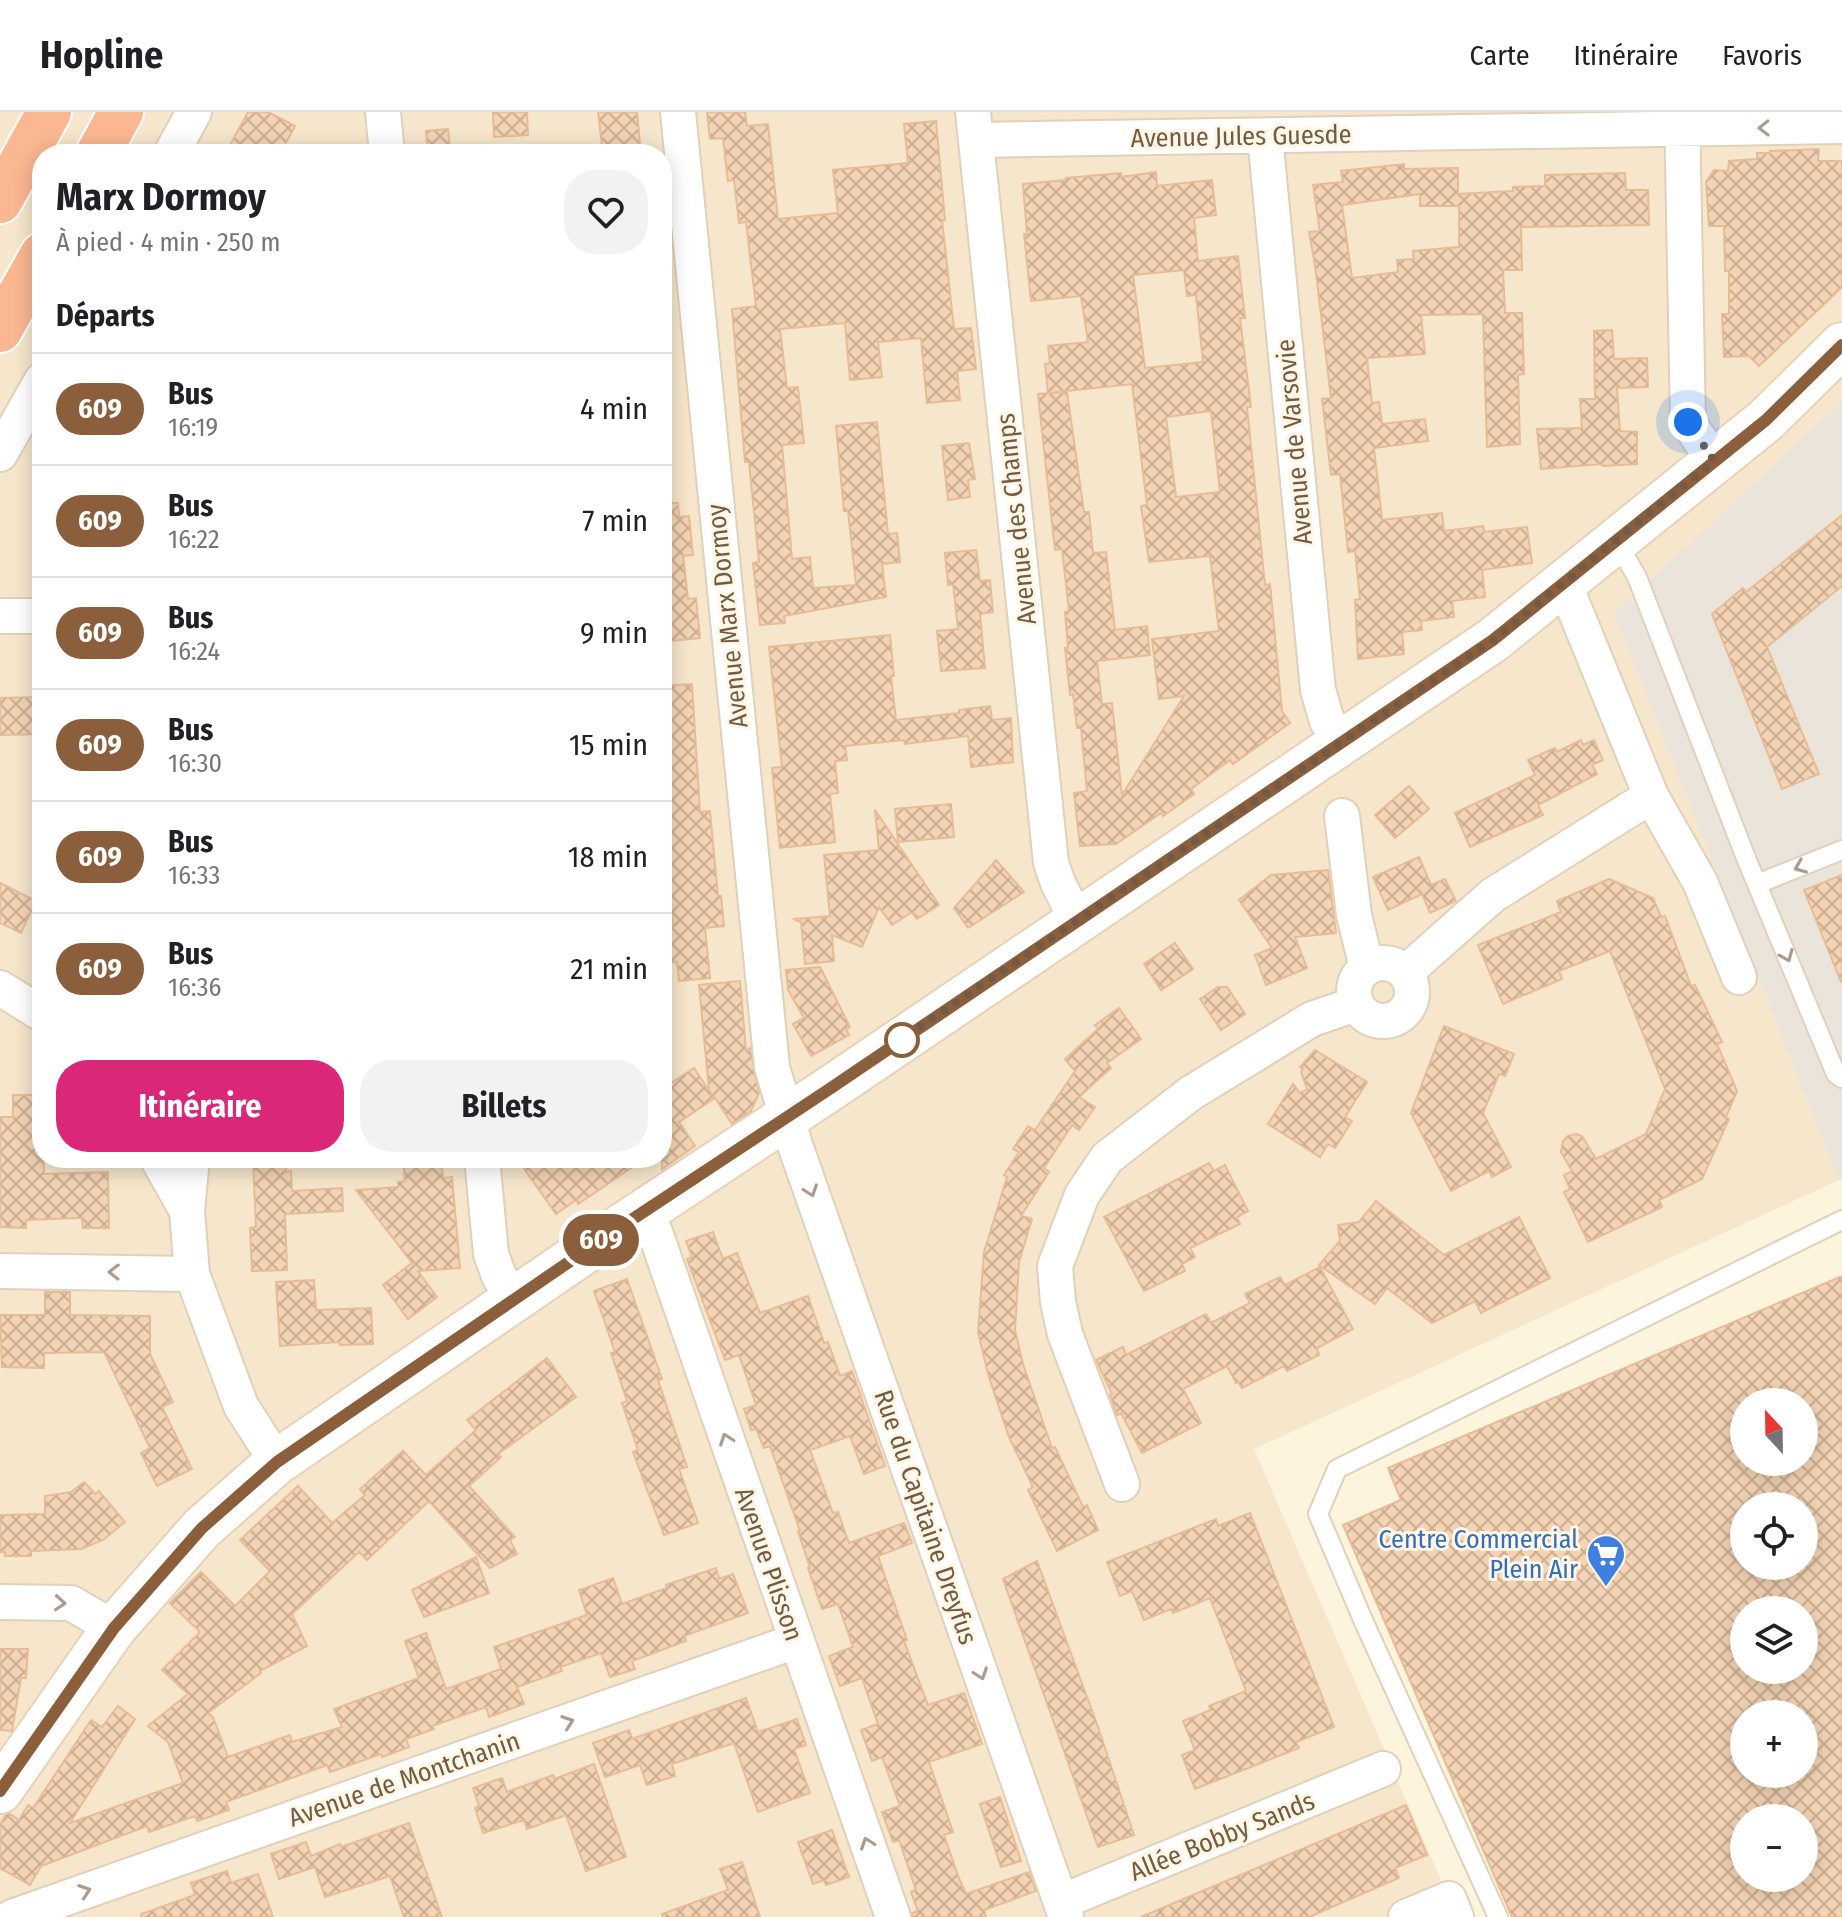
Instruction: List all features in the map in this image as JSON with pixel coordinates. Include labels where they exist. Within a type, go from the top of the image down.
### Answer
[{"type":"highway","points":[[0,201],[49,112]]},
{"type":"highway","points":[[103,144],[121,112]]},
{"type":"highway","points":[[0,330],[32,273]]},
{"type":"street","points":[[176,144],[194,112]]},
{"type":"street","points":[[383,112],[386,144]]},
{"type":"street","name":"Avenue Marx Dormoy","points":[[678,112],[772,1067],[785,1118]]},
{"type":"street","points":[[1682,120],[1688,422],[1714,461]]},
{"type":"street","name":"Avenue Jules Guesde","points":[[974,126],[1265,136],[1682,120],[1842,126]]},
{"type":"street","name":"Avenue des Champs","points":[[974,126],[1051,863],[1077,921]]},
{"type":"street","name":"Avenue de Varsovie","points":[[1265,136],[1318,690],[1327,721],[1340,743]]},
{"type":"street","points":[[0,1791],[114,1628],[202,1528],[277,1462],[1493,640],[1766,420],[1842,345]]},
{"type":"street","points":[[0,454],[32,398]]},
{"type":"street","points":[[1564,583],[1651,796],[1700,882],[1739,977]]},
{"type":"street","points":[[0,616],[32,616]]},
{"type":"street","points":[[1405,973],[1493,895],[1651,796]]},
{"type":"street","points":[[1342,816],[1354,915],[1367,968]]},
{"type":"street","points":[[1382,963],[1405,973],[1410,981],[1411,997],[1401,1015],[1388,1021],[1378,1021],[1362,1013],[1354,998],[1356,981],[1367,968],[1382,963]]},
{"type":"street","points":[[0,988],[32,1008]]},
{"type":"street","points":[[1122,1484],[1065,1334],[1058,1302],[1055,1266],[1082,1195],[1107,1158],[1191,1093],[1312,1019],[1356,1004]]},
{"type":"street","name":"Rue du Capitaine Dreyfus","points":[[785,1118],[1064,1910]]},
{"type":"street","points":[[163,1168],[187,1211]]},
{"type":"street","points":[[191,1168],[187,1211],[192,1274],[241,1406],[277,1462]]},
{"type":"street","points":[[483,1168],[491,1254],[513,1300]]},
{"type":"street","name":"Avenue Plisson","points":[[643,1212],[655,1232],[892,1917]]},
{"type":"street","points":[[0,1271],[192,1274]]},
{"type":"street","points":[[0,1602],[71,1603],[114,1628]]},
{"type":"street","name":"Avenue de Montchanin","points":[[12,1917],[796,1641]]},
{"type":"street","name":"Allée Bobby Sands","points":[[1064,1910],[1383,1769]]},
{"type":"street","points":[[1406,1917],[1449,1899],[1456,1917]]},
{"type":"lane","points":[[1616,541],[1637,577],[1757,884],[1836,1074],[1842,1078]]},
{"type":"lane","points":[[1757,884],[1842,850]]},
{"type":"lane","points":[[1498,1917],[1318,1514],[1337,1469],[1842,1220]]},
{"type":"shaded area","points":[[0,112],[1842,112],[1842,401],[1614,614],[1839,1180],[1254,1449],[1449,1899],[1406,1917],[0,1917]]},
{"type":"shaded area","points":[[1842,401],[1842,1179],[1839,1180],[1614,614]]},
{"type":"building","points":[[248,112],[268,112],[295,126],[285,144],[230,144]]},
{"type":"building","points":[[493,112],[527,112],[528,135],[494,137]]},
{"type":"building","points":[[598,112],[637,112],[640,144],[602,144]]},
{"type":"building","points":[[707,112],[745,112],[747,126],[768,124],[778,219],[838,213],[833,170],[908,163],[904,124],[936,121],[945,220],[942,220],[954,329],[971,328],[976,369],[957,371],[960,400],[927,403],[921,338],[878,342],[882,377],[850,380],[845,323],[780,329],[787,388],[798,387],[804,443],[782,445],[792,559],[810,557],[813,588],[856,585],[848,511],[844,511],[836,426],[877,422],[888,534],[897,533],[900,562],[882,564],[886,597],[784,616],[785,623],[760,625],[753,563],[759,562],[749,462],[745,462],[732,309],[756,306],[746,222],[739,223],[734,180],[728,181],[723,138],[710,139]]},
{"type":"building","points":[[448,129],[450,144],[427,144],[426,131]]},
{"type":"building","points":[[1819,149],[1818,161],[1842,161],[1842,287],[1759,366],[1749,356],[1724,357],[1722,314],[1729,314],[1729,271],[1725,271],[1724,226],[1709,226],[1706,182],[1714,170],[1728,171],[1729,161],[1757,159],[1757,153],[1770,151]]},
{"type":"building","points":[[1404,164],[1404,169],[1458,168],[1458,194],[1545,186],[1545,175],[1625,173],[1626,190],[1648,190],[1649,225],[1521,227],[1522,270],[1503,270],[1505,313],[1522,313],[1524,374],[1518,375],[1520,444],[1487,447],[1483,314],[1421,315],[1425,354],[1367,358],[1372,403],[1379,402],[1382,424],[1425,419],[1428,441],[1374,448],[1382,520],[1442,513],[1444,531],[1483,526],[1484,532],[1527,527],[1532,563],[1482,570],[1485,597],[1452,601],[1454,617],[1421,621],[1422,630],[1402,632],[1404,654],[1358,659],[1355,600],[1360,599],[1355,551],[1348,552],[1340,474],[1331,475],[1322,399],[1331,398],[1309,232],[1320,231],[1313,185],[1343,182],[1341,171]],"holes":[[[1420,194],[1420,206],[1459,206],[1459,247],[1413,251],[1414,259],[1397,260],[1398,272],[1352,278],[1342,205]]]},
{"type":"building","points":[[1156,172],[1157,186],[1212,180],[1216,215],[1194,218],[1198,261],[1238,256],[1245,318],[1240,318],[1251,407],[1247,407],[1265,585],[1270,584],[1282,711],[1290,723],[1233,764],[1230,760],[1191,789],[1194,794],[1116,844],[1080,846],[1074,793],[1087,791],[1081,728],[1077,728],[1073,694],[1070,695],[1065,648],[1068,648],[1065,612],[1069,611],[1062,549],[1055,550],[1038,394],[1067,392],[1084,512],[1089,512],[1093,553],[1106,552],[1115,630],[1147,626],[1150,655],[1097,661],[1102,704],[1112,703],[1122,795],[1184,696],[1159,699],[1152,639],[1219,631],[1210,556],[1149,562],[1141,506],[1147,505],[1132,384],[1048,393],[1045,364],[1050,363],[1048,346],[1088,342],[1081,296],[1031,301],[1024,234],[1027,234],[1023,184],[1121,173],[1121,177]],"holes":[[[1184,270],[1187,296],[1196,295],[1203,362],[1145,368],[1133,275]],[[1211,411],[1220,492],[1176,497],[1166,417]]]},
{"type":"building","points":[[1612,330],[1614,359],[1647,358],[1648,387],[1617,388],[1620,431],[1637,432],[1637,464],[1541,469],[1537,429],[1582,428],[1580,399],[1595,399],[1594,331]]},
{"type":"building","points":[[969,443],[975,479],[968,480],[970,497],[948,500],[942,446]]},
{"type":"building","points":[[672,503],[678,503],[679,517],[689,516],[693,555],[683,556],[688,599],[696,598],[700,638],[672,641]]},
{"type":"building","points":[[1842,515],[1842,586],[1767,647],[1819,774],[1782,789],[1712,614],[1743,588],[1746,592]]},
{"type":"building","points":[[976,550],[980,581],[990,580],[993,612],[980,614],[985,668],[941,671],[937,631],[958,629],[953,584],[948,585],[945,553]]},
{"type":"building","points":[[890,635],[896,720],[990,706],[992,720],[1011,718],[1013,762],[971,767],[968,736],[905,744],[904,740],[845,746],[847,760],[835,761],[838,793],[830,794],[835,842],[780,848],[772,768],[782,767],[769,647]]},
{"type":"building","points":[[692,684],[700,812],[710,811],[724,926],[705,928],[710,978],[679,981],[677,962],[672,962],[672,685]]},
{"type":"building","points":[[32,697],[32,734],[0,735],[0,698]]},
{"type":"building","points":[[1581,740],[1583,745],[1594,740],[1603,760],[1592,765],[1597,774],[1538,805],[1543,815],[1470,847],[1455,813],[1535,775],[1528,760],[1555,748],[1557,752]]},
{"type":"building","points":[[1409,786],[1429,809],[1395,838],[1375,815]]},
{"type":"building","points":[[951,804],[954,837],[898,842],[895,809]]},
{"type":"building","points":[[875,810],[939,905],[917,919],[912,912],[892,925],[879,907],[862,947],[832,935],[834,961],[805,964],[801,922],[793,919],[830,916],[824,855],[879,850]]},
{"type":"building","points":[[1419,857],[1431,885],[1445,879],[1456,901],[1430,913],[1422,894],[1388,910],[1373,877]]},
{"type":"building","points":[[996,860],[1024,892],[968,928],[954,908]]},
{"type":"building","points":[[1328,870],[1336,933],[1295,937],[1307,968],[1266,985],[1255,955],[1272,948],[1239,900],[1271,875]]},
{"type":"building","points":[[1842,875],[1842,982],[1841,982],[1804,890]]},
{"type":"building","points":[[1609,879],[1653,898],[1661,917],[1665,916],[1691,986],[1695,985],[1722,1042],[1717,1044],[1737,1091],[1726,1117],[1729,1119],[1702,1179],[1659,1200],[1662,1207],[1588,1242],[1564,1192],[1570,1189],[1564,1175],[1572,1171],[1561,1152],[1563,1141],[1568,1136],[1582,1136],[1596,1159],[1646,1134],[1665,1089],[1610,951],[1559,971],[1562,979],[1503,1004],[1478,945],[1561,912],[1557,901]]},
{"type":"building","points":[[0,883],[32,899],[32,910],[21,933],[0,923]]},
{"type":"building","points":[[1175,943],[1193,969],[1161,990],[1144,964]]},
{"type":"building","points":[[820,967],[850,1027],[846,1029],[849,1035],[811,1056],[793,1024],[804,1018],[788,990],[786,970]]},
{"type":"building","points":[[740,981],[746,1051],[750,1048],[759,1093],[751,1111],[732,1124],[715,1098],[679,1122],[695,1146],[672,1162],[672,1082],[694,1068],[713,1097],[709,1090],[699,985]]},
{"type":"building","points":[[1218,987],[1227,987],[1245,1014],[1221,1030],[1200,999]]},
{"type":"building","points":[[1119,1008],[1141,1039],[1107,1063],[1111,1068],[1079,1097],[1095,1107],[1079,1130],[1072,1125],[1044,1168],[1049,1172],[1021,1216],[1032,1219],[1019,1262],[1015,1330],[1023,1364],[1052,1448],[1055,1447],[1083,1507],[1087,1505],[1098,1530],[1057,1551],[1028,1490],[1033,1487],[1009,1437],[988,1374],[978,1332],[984,1252],[1007,1177],[1004,1175],[1019,1152],[1013,1149],[1028,1126],[1035,1130],[1075,1071],[1065,1059],[1098,1029],[1095,1025]]},
{"type":"building","points":[[1444,1026],[1514,1054],[1505,1076],[1499,1074],[1483,1113],[1511,1167],[1492,1177],[1489,1171],[1451,1191],[1411,1113]]},
{"type":"building","points":[[1315,1050],[1367,1082],[1345,1117],[1352,1121],[1335,1148],[1328,1144],[1320,1157],[1268,1124],[1293,1084],[1300,1093],[1307,1089],[1301,1072],[1303,1068],[1300,1067]]},
{"type":"building","points":[[13,1095],[32,1095],[32,1168],[44,1168],[44,1174],[108,1172],[109,1228],[83,1228],[82,1218],[26,1220],[26,1228],[0,1227],[0,1117],[13,1117]]},
{"type":"building","points":[[1209,1163],[1214,1171],[1225,1165],[1248,1211],[1237,1217],[1240,1224],[1190,1248],[1195,1257],[1182,1264],[1185,1271],[1144,1291],[1104,1217]]},
{"type":"building","points":[[253,1168],[286,1168],[286,1172],[291,1171],[292,1191],[342,1188],[343,1211],[285,1214],[287,1270],[252,1271],[250,1228],[256,1227]]},
{"type":"building","points":[[404,1168],[442,1168],[443,1178],[452,1177],[460,1268],[418,1271],[437,1297],[408,1319],[383,1285],[412,1263],[356,1190],[398,1187],[398,1182],[405,1181]]},
{"type":"building","points":[[524,1168],[631,1168],[578,1204],[576,1200],[556,1214]]},
{"type":"building","points":[[1376,1201],[1444,1255],[1519,1217],[1550,1278],[1481,1313],[1475,1301],[1432,1323],[1387,1288],[1375,1304],[1319,1265],[1340,1241],[1338,1225],[1359,1222]]},
{"type":"building","points":[[713,1232],[723,1259],[737,1253],[760,1313],[808,1296],[824,1343],[828,1342],[840,1376],[852,1371],[885,1466],[864,1474],[850,1436],[810,1450],[833,1513],[838,1512],[849,1543],[904,1523],[912,1543],[878,1556],[907,1640],[904,1641],[928,1705],[964,1693],[982,1744],[929,1762],[953,1832],[944,1835],[958,1876],[966,1894],[1029,1872],[1036,1891],[984,1910],[986,1917],[912,1917],[912,1913],[918,1911],[911,1892],[916,1890],[899,1840],[893,1842],[882,1812],[900,1806],[882,1757],[872,1761],[861,1730],[878,1724],[862,1678],[840,1686],[829,1656],[853,1647],[838,1604],[822,1609],[800,1531],[770,1446],[764,1448],[756,1429],[751,1430],[744,1409],[756,1405],[739,1355],[725,1360],[687,1259],[692,1257],[686,1241]]},
{"type":"building","points":[[1320,1267],[1353,1329],[1317,1348],[1319,1355],[1287,1371],[1284,1366],[1242,1388],[1227,1366],[1183,1389],[1201,1423],[1142,1453],[1121,1413],[1117,1415],[1112,1394],[1096,1360],[1123,1347],[1126,1355],[1206,1314],[1211,1323],[1250,1303],[1245,1294],[1280,1277],[1285,1285]]},
{"type":"building","name":"Centre Commercial Plein Air","points":[[1842,1276],[1842,1917],[1512,1917],[1343,1525],[1401,1500],[1388,1468]]},
{"type":"building","points":[[627,1279],[662,1379],[658,1380],[687,1467],[679,1469],[698,1523],[664,1535],[633,1452],[638,1450],[622,1403],[627,1401],[611,1353],[615,1352],[594,1291]]},
{"type":"building","points":[[314,1280],[316,1310],[371,1308],[373,1344],[340,1345],[339,1342],[280,1346],[276,1282]]},
{"type":"building","points":[[45,1292],[70,1292],[70,1315],[150,1316],[150,1354],[173,1402],[162,1407],[192,1469],[157,1486],[141,1453],[150,1448],[104,1352],[44,1353],[44,1368],[2,1367],[0,1315],[45,1315]]},
{"type":"building","points":[[547,1358],[576,1397],[498,1454],[501,1457],[469,1486],[515,1537],[510,1540],[517,1554],[490,1568],[429,1501],[367,1560],[359,1552],[292,1614],[307,1646],[260,1671],[208,1713],[213,1717],[228,1757],[290,1735],[292,1742],[342,1727],[334,1709],[419,1678],[405,1641],[426,1633],[446,1689],[501,1669],[494,1647],[587,1615],[579,1590],[613,1578],[622,1604],[716,1568],[719,1579],[733,1574],[748,1613],[684,1636],[686,1641],[632,1661],[635,1669],[610,1677],[601,1653],[560,1667],[562,1671],[517,1687],[524,1704],[489,1717],[486,1707],[432,1726],[434,1729],[406,1739],[409,1747],[382,1757],[381,1754],[330,1772],[327,1765],[226,1802],[229,1810],[197,1821],[195,1816],[149,1832],[147,1826],[43,1863],[30,1885],[0,1868],[0,1825],[6,1814],[19,1820],[28,1805],[33,1808],[91,1720],[102,1727],[118,1706],[135,1719],[70,1823],[183,1783],[168,1742],[148,1726],[188,1694],[162,1670],[200,1632],[170,1603],[201,1572],[235,1606],[270,1571],[240,1540],[298,1486],[332,1523],[365,1495],[360,1489],[403,1451],[426,1475],[476,1430],[467,1420]]},
{"type":"building","points":[[84,1482],[95,1494],[99,1491],[125,1522],[103,1540],[81,1549],[31,1551],[31,1556],[5,1556],[5,1552],[0,1552],[0,1515],[45,1514],[45,1496],[71,1492]]},
{"type":"building","points":[[1250,1513],[1334,1727],[1296,1742],[1299,1748],[1195,1789],[1182,1755],[1195,1750],[1183,1721],[1246,1691],[1210,1598],[1173,1613],[1171,1609],[1144,1620],[1132,1591],[1120,1596],[1107,1562],[1216,1519],[1218,1526]]},
{"type":"building","points":[[476,1557],[489,1593],[424,1617],[412,1590]]},
{"type":"building","points":[[1037,1561],[1134,1835],[1098,1847],[1003,1579]]},
{"type":"building","points":[[0,1649],[28,1649],[26,1678],[21,1678],[12,1731],[0,1730]]},
{"type":"building","points":[[746,1698],[758,1732],[797,1719],[806,1745],[794,1749],[810,1793],[758,1812],[734,1743],[672,1764],[675,1776],[647,1785],[640,1765],[605,1777],[593,1743],[629,1730],[632,1739]]},
{"type":"building","points":[[594,1764],[626,1857],[586,1871],[566,1815],[527,1829],[524,1820],[483,1833],[473,1788],[502,1778],[507,1792]]},
{"type":"building","points":[[1000,1797],[1021,1861],[1001,1867],[980,1804]]},
{"type":"building","points":[[1406,1805],[1427,1855],[1395,1868],[1399,1878],[1309,1917],[1141,1917]]},
{"type":"building","points":[[409,1823],[442,1917],[404,1917],[390,1876],[325,1897],[315,1867],[279,1879],[271,1854],[306,1842],[311,1856]]},
{"type":"building","points":[[832,1830],[849,1877],[826,1885],[824,1880],[813,1884],[798,1842]]},
{"type":"building","points":[[742,1862],[760,1917],[663,1917],[662,1914],[728,1890],[720,1869]]},
{"type":"building","points":[[227,1871],[231,1883],[258,1874],[273,1917],[142,1917],[141,1914],[195,1895],[191,1883]]},
{"type":"bus line","name":"609","points":[[0,1791],[114,1628],[202,1528],[277,1462],[604,1238],[1493,640],[1766,420],[1842,345]]},
{"type":"place","name":"Centre Commercial Plein Air","points":[[1606,1588]]},
{"type":"route","points":[[902,1040],[893,1045],[1493,640],[1714,461],[1688,422]]}]
